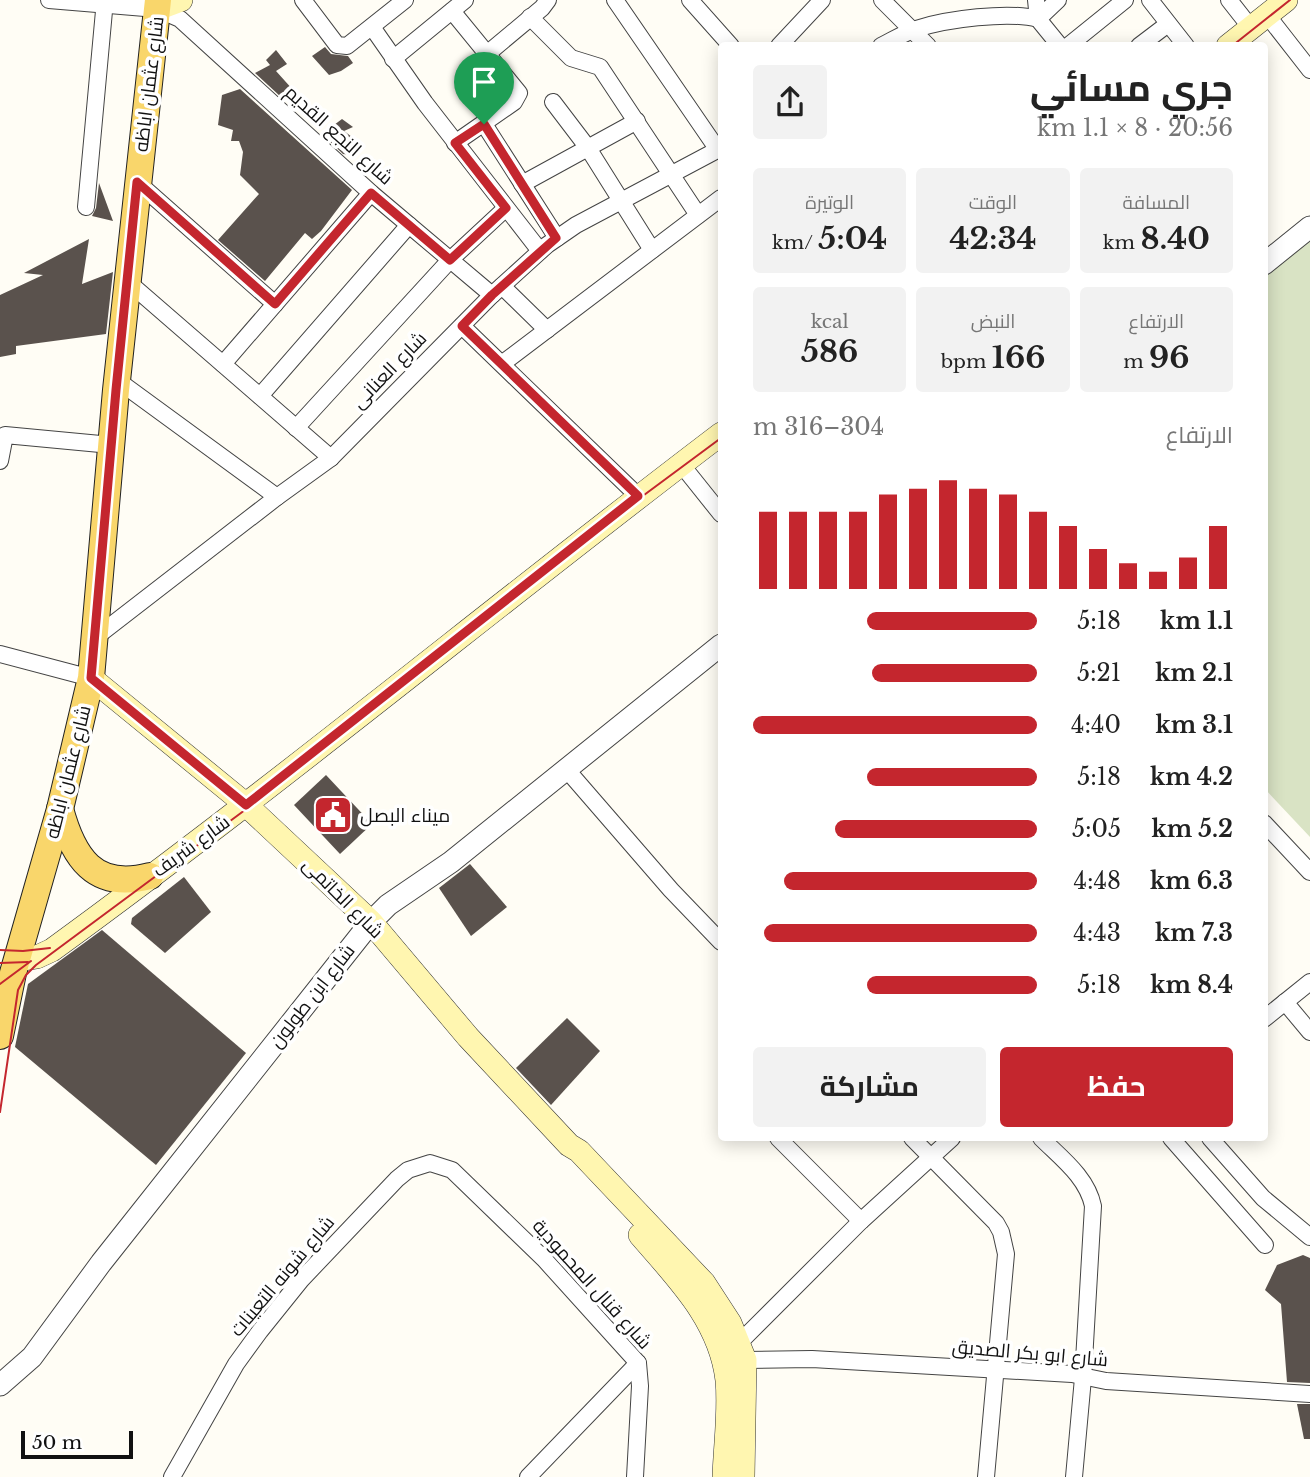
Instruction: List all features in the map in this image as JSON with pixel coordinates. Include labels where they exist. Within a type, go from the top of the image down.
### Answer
[{"type":"main road","points":[[1233,42],[1286,0]]},
{"type":"main road","name":"شارع عثمان اباظه","points":[[0,1036],[9,959],[60,808],[91,678],[137,182],[165,3]]},
{"type":"main road","name":"شارع شريف","points":[[9,959],[37,957],[52,950],[246,805],[638,496],[718,436]]},
{"type":"main road","name":"شارع الخاتمى","points":[[91,678],[246,805],[371,922],[468,1037],[704,1283],[722,1308],[743,1351],[743,1477]]},
{"type":"main road","points":[[60,808],[73,846],[82,860],[95,872],[110,879],[126,880],[150,876]]},
{"type":"main road","name":"شارع الخاتمى","points":[[569,1145],[575,1160],[687,1289],[711,1327],[724,1363],[727,1383],[724,1477]]},
{"type":"street","points":[[51,0],[165,3]]},
{"type":"street","points":[[303,0],[341,47],[347,46],[405,0]]},
{"type":"street","points":[[487,54],[548,0]]},
{"type":"street","points":[[615,0],[718,148]]},
{"type":"street","points":[[690,0],[727,42]]},
{"type":"street","points":[[1036,0],[1038,19],[1057,42]]},
{"type":"street","points":[[1038,19],[1058,0]]},
{"type":"street","points":[[1073,42],[1125,0]]},
{"type":"street","points":[[1150,0],[1183,42]]},
{"type":"street","points":[[1229,0],[1259,22],[1310,70]]},
{"type":"street","points":[[86,206],[104,2]]},
{"type":"street","name":"شارع النجع القديم","points":[[165,3],[371,193],[450,260],[497,291],[547,330]]},
{"type":"street","points":[[782,42],[814,3]]},
{"type":"street","points":[[893,3],[924,42]]},
{"type":"street","points":[[393,59],[458,5],[487,54],[519,93],[514,102],[455,143]]},
{"type":"street","points":[[889,42],[913,30],[945,22],[1013,15],[1038,19]]},
{"type":"street","points":[[530,18],[571,58],[600,67],[698,215]]},
{"type":"street","points":[[1144,42],[1168,24]]},
{"type":"street","points":[[372,27],[455,143],[540,251]]},
{"type":"street","points":[[553,102],[588,148],[652,250]]},
{"type":"street","points":[[522,184],[637,121]]},
{"type":"street","points":[[484,124],[556,238]]},
{"type":"street","name":"شارع العنانى","points":[[96,638],[331,458],[497,291],[556,238],[718,150]]},
{"type":"street","points":[[137,182],[275,304]]},
{"type":"street","points":[[223,364],[371,193]]},
{"type":"street","points":[[503,363],[718,200]]},
{"type":"street","points":[[296,428],[450,260],[506,208]]},
{"type":"street","points":[[260,396],[410,225]]},
{"type":"street","points":[[1268,261],[1310,228]]},
{"type":"street","points":[[127,281],[331,458]]},
{"type":"street","points":[[462,326],[638,496]]},
{"type":"street","points":[[117,380],[277,497]]},
{"type":"street","points":[[0,461],[5,435],[111,445]]},
{"type":"street","points":[[681,464],[718,510]]},
{"type":"street","name":"شارع ابن طولون","points":[[0,1385],[32,1357],[110,1253],[371,922],[388,905],[451,862],[718,647]]},
{"type":"street","points":[[0,654],[91,678]]},
{"type":"street","points":[[567,770],[671,890],[718,939]]},
{"type":"street","points":[[1268,826],[1310,872]]},
{"type":"street","points":[[1268,1016],[1310,982]]},
{"type":"street","points":[[1285,1002],[1310,1032]]},
{"type":"street","points":[[781,1141],[861,1221]]},
{"type":"street","points":[[915,1141],[989,1215],[1001,1232],[1006,1254],[986,1477]]},
{"type":"street","points":[[743,1351],[861,1221],[948,1141]]},
{"type":"street","points":[[1044,1141],[1083,1181],[1093,1206],[1074,1477]]},
{"type":"street","points":[[1174,1141],[1265,1245]]},
{"type":"street","points":[[1213,1141],[1263,1198],[1310,1237]]},
{"type":"street","name":"شارع قنال المحمودية","points":[[430,1163],[452,1170],[505,1219],[638,1363],[640,1386],[635,1477]]},
{"type":"street","name":"شارع شونه التعينات","points":[[172,1477],[236,1364],[279,1306],[397,1179],[408,1170],[430,1163]]},
{"type":"street","name":"شارع ابو بكر الصديق","points":[[743,1351],[812,1359],[1072,1374],[1083,1378],[1310,1394]]},
{"type":"street","points":[[528,1477],[638,1363]]},
{"type":"green space","points":[[1310,232],[1310,837],[1268,792],[1268,266]]},
{"type":"building","points":[[325,47],[331,54],[348,56],[353,63],[329,75],[312,56]]},
{"type":"building","points":[[276,50],[287,64],[276,71],[312,111],[310,113],[281,97],[255,73],[270,65],[266,60]]},
{"type":"building","points":[[240,89],[352,190],[321,231],[312,239],[305,233],[265,281],[218,240],[259,194],[240,175],[243,152],[239,141],[231,141],[233,130],[218,125],[222,95]]},
{"type":"building","points":[[342,119],[353,127],[344,131],[364,146],[351,155],[343,154],[322,134]]},
{"type":"building","points":[[99,183],[113,221],[92,216],[96,208]]},
{"type":"building","points":[[89,239],[82,284],[113,272],[106,334],[16,346],[16,354],[0,357],[0,295],[43,275],[24,273]]},
{"type":"building","name":"ميناء البصل","points":[[326,775],[372,824],[340,854],[294,805]]},
{"type":"building","points":[[470,864],[507,907],[471,936],[439,888]]},
{"type":"building","points":[[184,877],[211,912],[165,953],[131,924],[132,918]]},
{"type":"building","points":[[102,930],[246,1053],[156,1165],[15,1047],[28,984]]},
{"type":"building","points":[[567,1018],[600,1051],[551,1105],[516,1068]]},
{"type":"building","points":[[1303,1255],[1310,1258],[1310,1383],[1287,1382],[1281,1304],[1265,1290],[1277,1265]]},
{"type":"building","points":[[1297,1404],[1310,1404],[1310,1439],[1304,1439]]},
{"type":"tram line","points":[[1237,42],[1290,0]]},
{"type":"tram line","points":[[0,1112],[18,990],[26,975],[36,965],[249,807],[640,498],[718,440]]},
{"type":"tram line","points":[[0,950],[50,948]]},
{"type":"tram line","points":[[0,984],[31,961]]},
{"type":"tram line","points":[[0,963],[28,962]]},
{"type":"place","name":"ميناء البصل","points":[[333,815]]},
{"type":"route","points":[[484,124],[556,238],[492,295],[462,326],[638,496],[246,805],[91,678],[137,182],[275,304],[371,193],[450,260],[506,208],[455,143],[484,124]]}]
